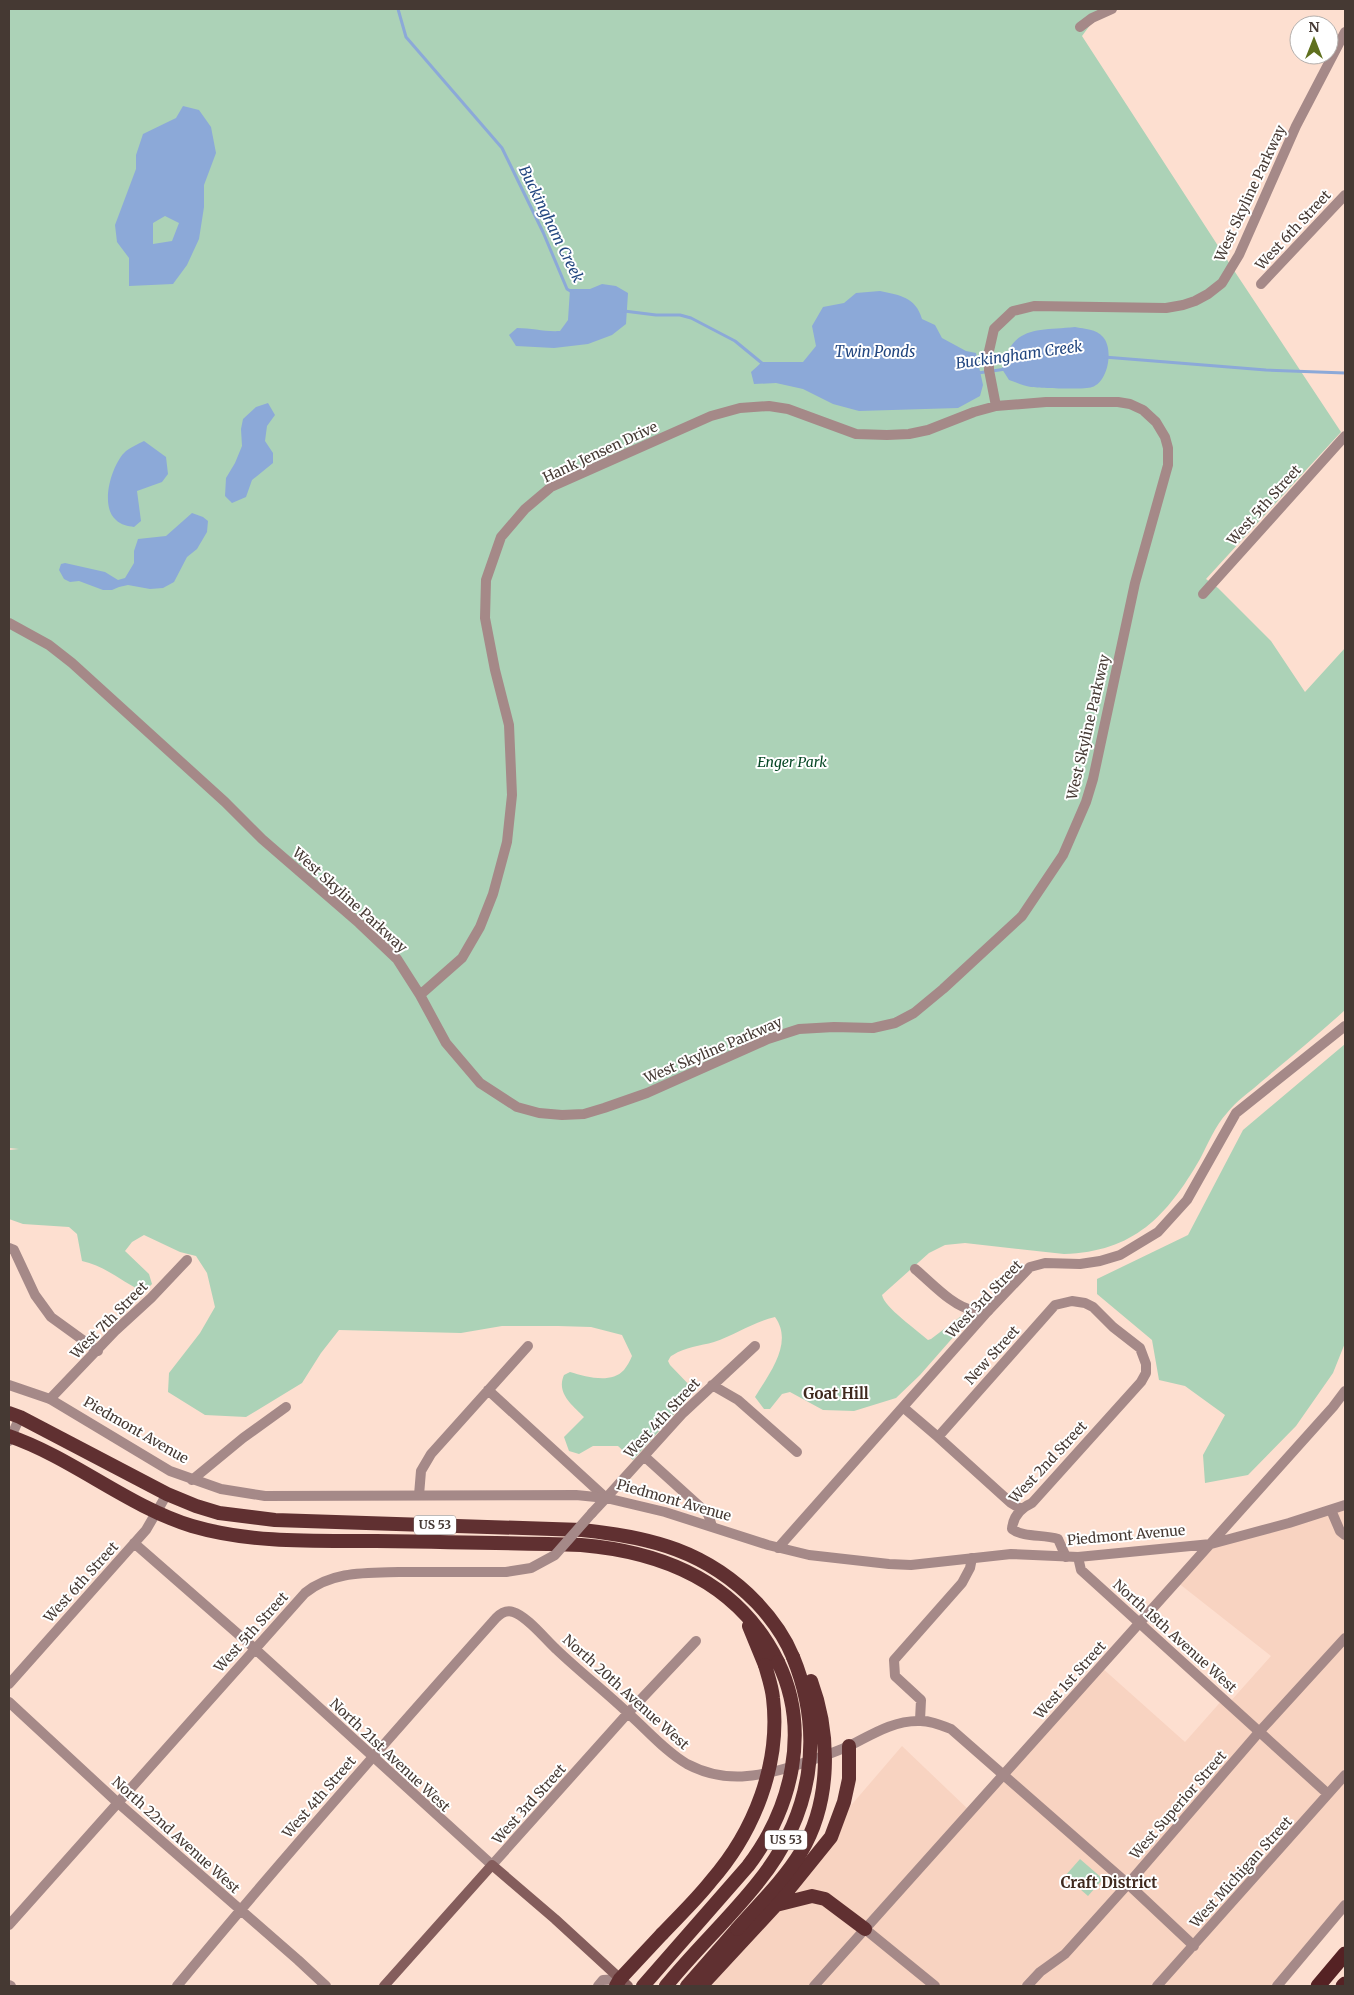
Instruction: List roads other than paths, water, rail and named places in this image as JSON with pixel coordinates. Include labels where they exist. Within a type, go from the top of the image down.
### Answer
[{"type":"highway","name":"US 53","points":[[14,1415],[167,1494],[207,1509],[253,1518],[553,1529],[613,1534],[662,1544],[732,1574],[764,1603],[787,1632],[796,1656],[807,1697],[811,1735],[810,1764],[796,1815],[782,1847],[759,1880],[666,1986]]},
{"type":"highway","name":"US 53","points":[[10,1438],[66,1462],[157,1512],[200,1528],[251,1538],[581,1545],[610,1548],[654,1558],[690,1572],[715,1587],[739,1608],[752,1633],[789,1690],[795,1725],[792,1768],[780,1812],[763,1845],[748,1866],[643,1986]]},
{"type":"highway","points":[[687,1986],[791,1867],[809,1835],[820,1804],[825,1760],[824,1733],[815,1692],[806,1669],[796,1656]]},
{"type":"highway","points":[[621,1984],[662,1934],[712,1880],[729,1858],[746,1829],[765,1787],[771,1755],[774,1715],[772,1663]]},
{"type":"highway","points":[[702,1985],[776,1905],[831,1837],[844,1802],[849,1779],[849,1746]]},
{"type":"highway","points":[[776,1905],[812,1896],[825,1899],[865,1929]]},
{"type":"highway","points":[[1318,1986],[1345,1954]]},
{"type":"main road","name":"North 21st Avenue West","points":[[492,1865],[554,1919],[621,1984]]},
{"type":"main road","name":"West 3rd Street","points":[[384,1986],[492,1865]]},
{"type":"street","points":[[1080,27],[1092,18],[1112,9]]},
{"type":"street","name":"West Skyline Parkway","points":[[9,623],[49,645],[72,663],[225,802],[262,839],[359,922],[398,959],[446,1043],[480,1083],[517,1107],[539,1113],[584,1114],[647,1093],[768,1039],[798,1029],[834,1027],[873,1028],[895,1023],[914,1013],[943,989],[1022,916],[1063,855],[1088,794],[1135,583],[1168,465],[1168,448],[1165,437],[1156,422],[1143,410],[1130,404],[1118,402],[1064,402],[996,406],[988,360],[994,329],[1013,311],[1034,306],[1166,308],[1183,306],[1208,294],[1222,283],[1239,255],[1296,126],[1345,32]]},
{"type":"street","name":"West 6th Street","points":[[1261,284],[1345,195]]},
{"type":"street","name":"Hank Jensen Drive","points":[[420,995],[462,958],[480,927],[493,894],[507,842],[512,795],[509,725],[495,670],[485,618],[486,580],[501,537],[524,509],[551,487],[711,416],[740,408],[769,406],[788,409],[856,434],[887,436],[928,430],[974,412],[996,406]]},
{"type":"street","name":"West 5th Street","points":[[1203,594],[1345,436]]},
{"type":"street","name":"West 3rd Street","points":[[778,1548],[988,1311],[1030,1267],[1045,1263],[1080,1264],[1100,1261],[1120,1255],[1158,1232],[1186,1200],[1236,1114],[1345,1026]]},
{"type":"street","points":[[9,1248],[14,1250],[35,1294],[51,1317],[98,1351]]},
{"type":"street","name":"West 7th Street","points":[[50,1399],[187,1260]]},
{"type":"street","points":[[916,1269],[951,1299],[964,1307],[972,1310],[988,1311]]},
{"type":"street","name":"West 2nd Street","points":[[1066,1557],[1058,1539],[1049,1536],[1018,1533],[1012,1529],[1013,1522],[1021,1509],[1032,1503],[1141,1382],[1146,1373],[1146,1364],[1140,1348],[1113,1327],[1093,1308],[1085,1303],[1072,1301]]},
{"type":"street","name":"New Street","points":[[938,1437],[1055,1305],[1072,1301]]},
{"type":"street","points":[[419,1495],[420,1475],[427,1459],[528,1346]]},
{"type":"street","name":"West 4th Street","points":[[592,1513],[683,1413],[755,1346]]},
{"type":"street","name":"Piedmont Avenue","points":[[9,1385],[50,1399],[170,1472],[221,1489],[265,1496],[550,1494],[606,1498],[665,1512],[778,1548],[822,1557],[889,1564],[935,1563],[1011,1554],[1078,1557],[1211,1544],[1289,1523],[1345,1505]]},
{"type":"street","points":[[712,1385],[738,1400],[797,1452]]},
{"type":"street","points":[[488,1390],[606,1498]]},
{"type":"street","name":"West 1st Street","points":[[814,1986],[1211,1544],[1333,1407],[1345,1391]]},
{"type":"street","points":[[192,1480],[243,1438],[286,1407]]},
{"type":"street","points":[[904,1408],[1011,1503],[1021,1509]]},
{"type":"street","points":[[10,1438],[14,1415]]},
{"type":"street","points":[[644,1456],[708,1514],[712,1526]]},
{"type":"street","name":"West 6th Street","points":[[9,1684],[134,1543],[157,1512],[167,1494]]},
{"type":"street","points":[[1331,1510],[1340,1531],[1345,1535]]},
{"type":"street","name":"West 5th Street","points":[[9,1925],[254,1648],[301,1597],[319,1584],[351,1574],[506,1572],[531,1568],[554,1555],[592,1513]]},
{"type":"street","name":"North 21st Avenue West","points":[[134,1543],[254,1648],[492,1865]]},
{"type":"street","name":"North 18th Avenue West","points":[[1078,1557],[1081,1570],[1328,1794]]},
{"type":"street","points":[[920,1720],[921,1700],[895,1676],[894,1660],[962,1583],[970,1568],[972,1558]]},
{"type":"street","name":"West 4th Street","points":[[177,1986],[373,1756],[496,1618],[502,1613],[509,1611]]},
{"type":"street","name":"North 20th Avenue West","points":[[509,1611],[522,1617],[681,1761],[700,1770],[727,1776],[749,1777],[773,1772],[849,1746],[892,1725],[920,1720],[951,1729],[1005,1774],[1194,1946]]},
{"type":"street","name":"West Superior Street","points":[[1027,1986],[1040,1972],[1065,1954],[1260,1731],[1345,1638]]},
{"type":"street","name":"West 3rd Street","points":[[492,1865],[628,1713],[696,1641]]},
{"type":"street","name":"North 22nd Avenue West","points":[[9,1702],[117,1802],[326,1986]]},
{"type":"street","name":"West Michigan Street","points":[[1157,1986],[1345,1775]]},
{"type":"street","points":[[1276,1986],[1345,1904]]},
{"type":"street","points":[[865,1929],[935,1986]]},
{"type":"street","points":[[598,1986],[603,1980],[621,1984]]},
{"type":"water","points":[[183,106],[199,110],[211,127],[216,153],[204,185],[204,207],[199,239],[187,265],[173,284],[129,286],[129,258],[117,242],[115,225],[136,169],[136,155],[143,134],[176,118]],"holes":[[[165,216],[179,223],[172,241],[153,244],[153,223]]]},
{"type":"water","points":[[602,284],[616,286],[628,293],[626,324],[612,335],[588,344],[554,348],[516,346],[509,335],[517,328],[560,331],[568,320],[570,289],[590,289]]},
{"type":"water","name":"Twin Ponds","points":[[880,291],[906,298],[916,306],[922,319],[935,325],[942,338],[966,351],[976,353],[983,385],[980,396],[958,408],[859,411],[833,404],[803,389],[776,383],[754,384],[751,372],[762,362],[803,362],[816,346],[812,326],[823,307],[844,303],[856,293]]},
{"type":"water","points":[[1075,327],[1097,332],[1106,342],[1109,357],[1108,365],[1098,384],[1088,388],[1043,388],[1009,380],[1002,369],[1006,355],[1012,344],[1019,337],[1038,330]]},
{"type":"water","points":[[268,403],[275,415],[267,426],[265,441],[273,453],[273,463],[252,480],[246,497],[232,503],[225,496],[226,478],[242,446],[241,429],[243,419],[256,407]]},
{"type":"water","points":[[144,441],[166,457],[168,474],[162,482],[137,491],[141,521],[134,527],[122,524],[111,514],[108,505],[109,485],[112,474],[121,457],[126,451]]},
{"type":"water","points":[[192,513],[208,521],[207,532],[197,549],[187,557],[174,582],[163,588],[150,589],[128,585],[112,590],[103,590],[79,581],[70,582],[64,579],[59,570],[61,564],[65,563],[105,572],[118,580],[125,578],[134,563],[134,551],[138,539],[166,536]]},
{"type":"waterway","name":"Buckingham Creek","points":[[398,9],[406,37],[502,148],[543,232],[567,289],[572,292]]},
{"type":"waterway","name":"Buckingham Creek","points":[[624,311],[656,315],[680,315],[691,318],[735,341],[763,364]]},
{"type":"waterway","name":"Buckingham Creek","points":[[1104,357],[1266,370],[1345,373]]},
{"type":"waterway","name":"Buckingham Creek","points":[[978,373],[1006,369]]},
{"type":"district","name":"Goat Hill","points":[[836,1394]]},
{"type":"district","name":"Craft District","points":[[1109,1883]]},
{"type":"park label","name":"Enger Park","points":[[792,762]]}]
